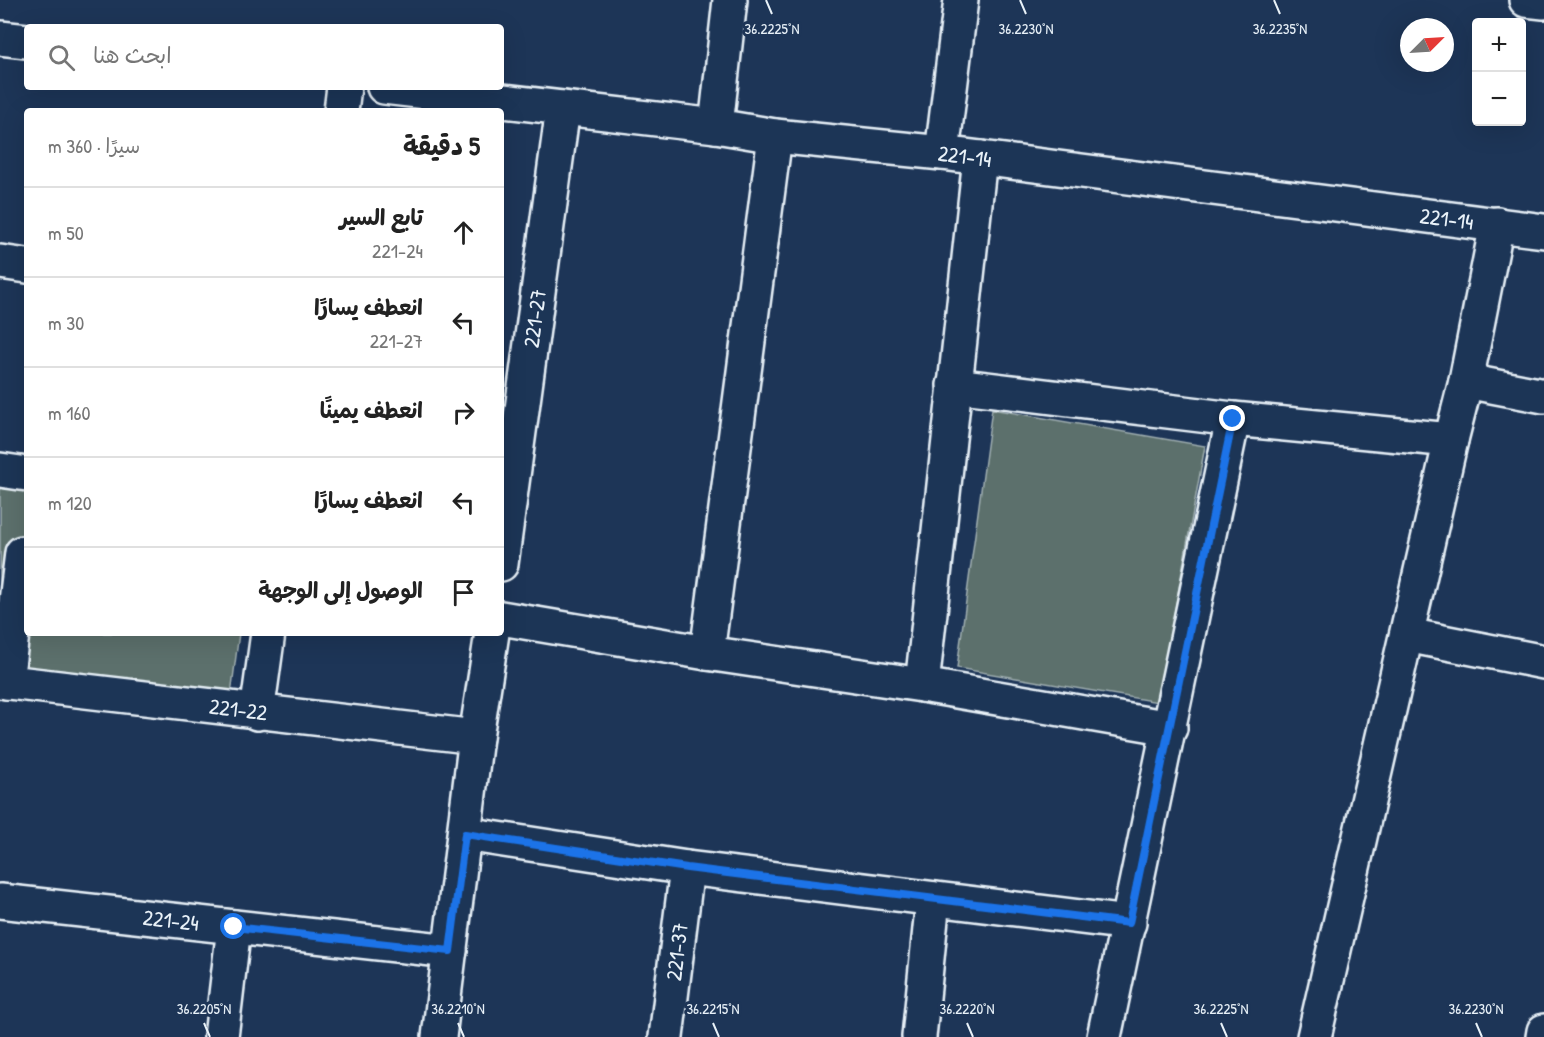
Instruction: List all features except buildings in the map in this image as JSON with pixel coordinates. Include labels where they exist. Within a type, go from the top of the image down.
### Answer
[{"type":"street","points":[[716,126],[730,0]]},
{"type":"street","points":[[942,153],[961,0]]},
{"type":"street","points":[[1526,0],[1544,2]]},
{"type":"street","points":[[0,38],[24,42]]},
{"type":"street","points":[[341,108],[344,90]]},
{"type":"street","name":"221-14","points":[[409,90],[716,126],[775,136],[942,153],[1544,231]]},
{"type":"street","name":"221-27","points":[[504,542],[562,108]]},
{"type":"street","points":[[707,653],[775,136]]},
{"type":"street","points":[[922,685],[980,158]]},
{"type":"street","points":[[1314,1037],[1466,381],[1497,224]]},
{"type":"street","points":[[0,262],[24,266]]},
{"type":"street","points":[[1466,381],[1544,396]]},
{"type":"street","points":[[954,386],[1233,419],[1451,440]]},
{"type":"street","points":[[1104,1037],[1233,419]]},
{"type":"street","points":[[0,470],[24,474]]},
{"type":"street","points":[[3,682],[22,553]]},
{"type":"street","points":[[504,619],[707,653],[922,685],[1170,728]]},
{"type":"street","points":[[1407,635],[1544,662]]},
{"type":"street","points":[[257,713],[268,636]]},
{"type":"street","points":[[439,1037],[476,737],[492,636]]},
{"type":"street","name":"221-22","points":[[3,682],[476,737]]},
{"type":"street","points":[[465,834],[687,868],[1129,923]]},
{"type":"street","name":"221-37","points":[[666,1037],[687,868]]},
{"type":"street","points":[[919,1037],[933,899]]},
{"type":"street","name":"221-24","points":[[0,901],[450,951]]},
{"type":"street","points":[[221,1037],[234,927]]},
{"type":"street","points":[[1543,1037],[1544,1031]]},
{"type":"green space","points":[[992,409],[1205,446],[1158,702],[957,668]]},
{"type":"green space","points":[[0,486],[24,490],[24,636],[239,636],[231,694],[0,664]]},
{"type":"route","points":[[234,927],[450,951],[465,834],[687,868],[1129,923],[1233,419]]}]
